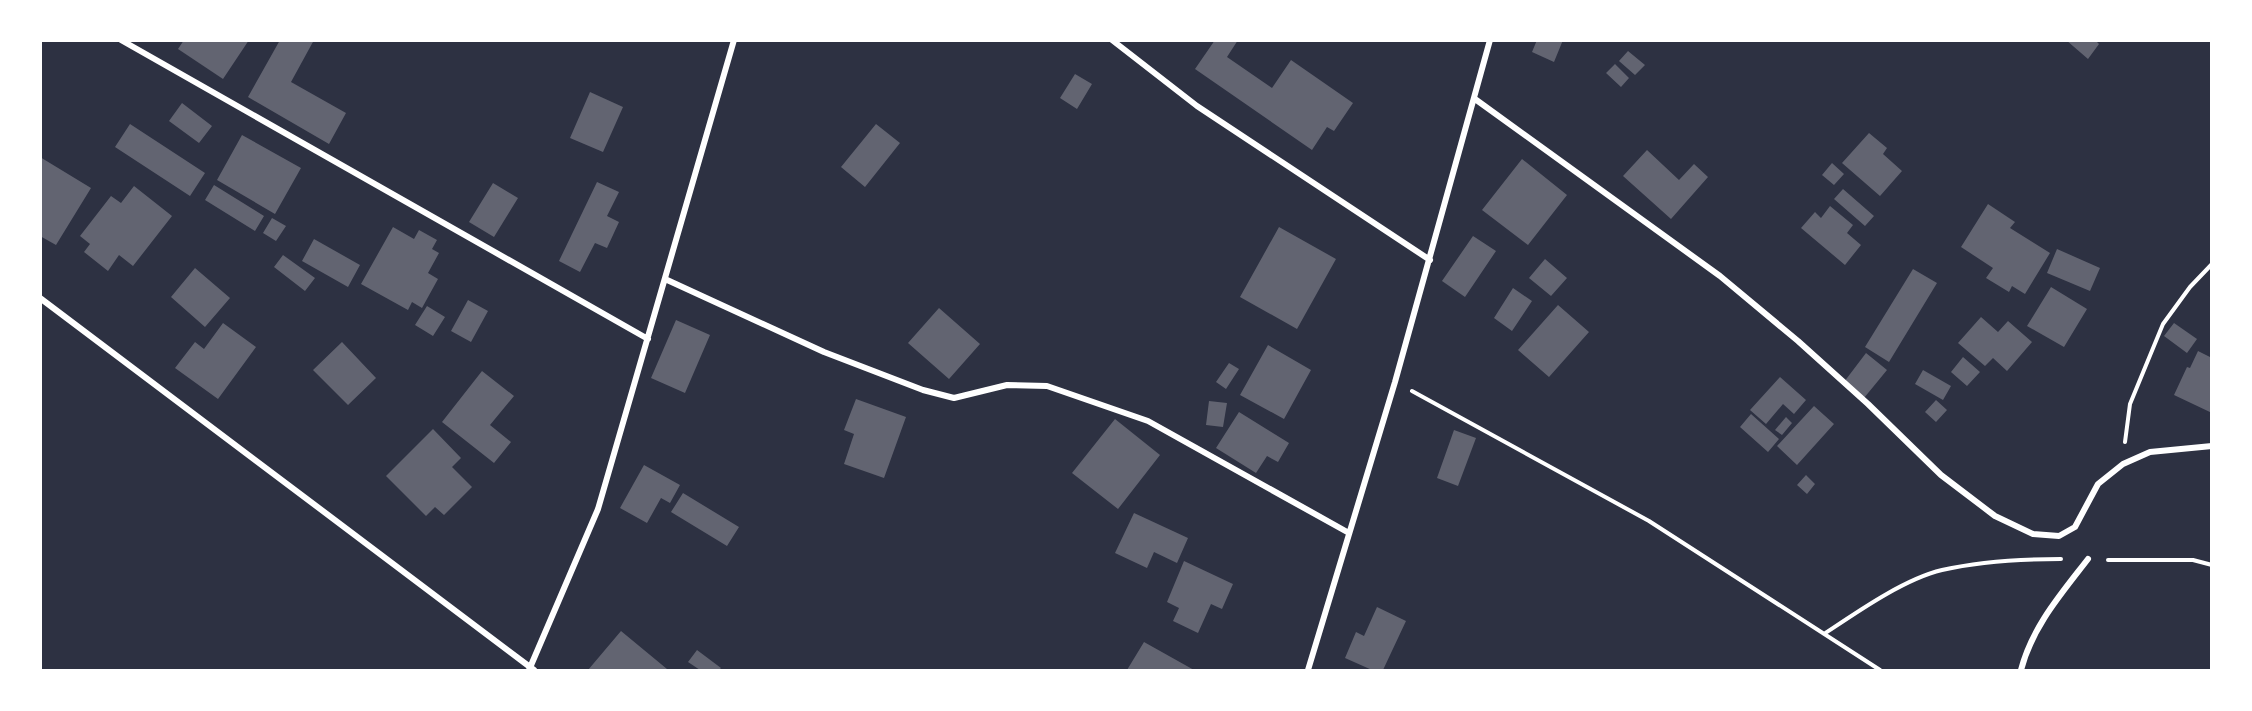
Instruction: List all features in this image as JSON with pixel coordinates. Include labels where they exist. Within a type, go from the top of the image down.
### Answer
[{"type":"street","points":[[121,40],[648,339]]},
{"type":"street","points":[[40,298],[531,670],[598,509],[734,40]]},
{"type":"street","points":[[1112,40],[1197,106],[1430,260]]},
{"type":"street","points":[[1308,670],[1395,382],[1490,40]]},
{"type":"street","points":[[1475,99],[1720,276],[1798,341],[1868,404],[1941,476],[1995,516],[2033,534],[2059,536],[2075,527],[2098,484],[2123,464],[2150,452],[2211,446]]},
{"type":"street","points":[[665,279],[824,352],[923,390],[954,398],[1007,385],[1047,386],[1148,421],[1349,532]]},
{"type":"street","points":[[2021,670],[2026,652],[2050,608],[2088,560]]},
{"type":"path","points":[[2123,464],[2130,404],[2153,345],[2163,324],[2190,287],[2211,264]]},
{"type":"path","points":[[1395,382],[1648,521],[1880,670]]},
{"type":"path","points":[[1824,634],[1898,588],[1940,570],[2018,559],[2193,560],[2211,565]]},
{"type":"building","points":[[184,40],[249,40],[223,79],[178,49]]},
{"type":"building","points":[[280,40],[314,40],[291,82],[346,113],[329,144],[248,97]]},
{"type":"building","points":[[1215,40],[1238,40],[1227,57],[1272,88],[1291,60],[1353,103],[1334,131],[1327,127],[1312,150],[1195,69]]},
{"type":"building","points":[[1537,40],[1563,40],[1554,62],[1532,52]]},
{"type":"building","points":[[2066,40],[2095,40],[2099,44],[2088,59]]},
{"type":"building","points":[[1628,51],[1645,65],[1635,75],[1619,61]]},
{"type":"building","points":[[1615,64],[1629,78],[1621,87],[1606,73]]},
{"type":"building","points":[[1075,74],[1092,84],[1077,109],[1060,98]]},
{"type":"building","points":[[590,92],[623,107],[603,152],[570,138]]},
{"type":"building","points":[[182,103],[212,126],[199,143],[169,121]]},
{"type":"building","points":[[130,124],[205,173],[190,196],[115,147]]},
{"type":"building","points":[[876,124],[900,143],[865,187],[841,167]]},
{"type":"building","points":[[1869,133],[1887,148],[1883,154],[1902,171],[1880,196],[1842,163]]},
{"type":"building","points":[[242,135],[301,168],[275,214],[217,180]]},
{"type":"building","points":[[1647,150],[1679,180],[1694,164],[1708,177],[1671,219],[1623,176]]},
{"type":"building","points":[[40,157],[91,188],[56,245],[40,236]]},
{"type":"building","points":[[1522,159],[1567,195],[1528,245],[1482,210]]},
{"type":"building","points":[[1832,163],[1844,174],[1834,185],[1822,175]]},
{"type":"building","points":[[597,182],[619,192],[607,216],[619,222],[607,248],[595,243],[580,272],[559,261]]},
{"type":"building","points":[[493,183],[518,198],[494,237],[469,222]]},
{"type":"building","points":[[214,185],[264,216],[255,231],[205,200]]},
{"type":"building","points":[[134,186],[172,216],[133,266],[119,255],[108,271],[84,252],[90,244],[80,236],[111,196],[121,203]]},
{"type":"building","points":[[1843,189],[1874,216],[1865,226],[1834,199]]},
{"type":"building","points":[[1988,204],[2015,222],[2010,228],[2050,253],[2025,294],[2012,286],[2009,292],[1986,278],[1993,268],[1961,247]]},
{"type":"building","points":[[1830,206],[1853,225],[1847,233],[1861,245],[1845,265],[1801,228],[1815,212],[1821,218]]},
{"type":"building","points":[[272,218],[286,226],[276,241],[263,233]]},
{"type":"building","points":[[393,227],[414,239],[419,230],[437,240],[432,249],[439,253],[428,273],[438,279],[422,308],[412,302],[408,310],[361,284]]},
{"type":"building","points":[[1279,227],[1336,259],[1297,329],[1240,297]]},
{"type":"building","points":[[1473,236],[1496,251],[1465,297],[1442,281]]},
{"type":"building","points":[[314,239],[360,265],[348,287],[302,261]]},
{"type":"building","points":[[2057,249],[2100,268],[2090,291],[2047,273]]},
{"type":"building","points":[[283,255],[315,278],[305,291],[274,267]]},
{"type":"building","points":[[1545,259],[1567,278],[1551,296],[1529,278]]},
{"type":"building","points":[[195,268],[230,298],[205,327],[171,297]]},
{"type":"building","points":[[1913,269],[1937,283],[1889,362],[1865,347]]},
{"type":"building","points":[[2051,287],[2087,309],[2064,347],[2027,326]]},
{"type":"building","points":[[1513,288],[1532,301],[1512,331],[1494,318]]},
{"type":"building","points":[[468,300],[488,311],[471,342],[451,331]]},
{"type":"building","points":[[1558,305],[1589,332],[1549,377],[1518,350]]},
{"type":"building","points":[[427,306],[445,317],[433,336],[415,325]]},
{"type":"building","points":[[939,308],[980,344],[949,379],[908,343]]},
{"type":"building","points":[[1981,317],[1998,332],[2008,321],[2032,342],[2007,371],[1993,358],[1985,366],[1958,343]]},
{"type":"building","points":[[676,320],[710,335],[685,393],[651,378]]},
{"type":"building","points":[[223,323],[256,347],[218,399],[175,368],[195,342],[204,349]]},
{"type":"building","points":[[2174,323],[2197,339],[2187,353],[2164,336]]},
{"type":"building","points":[[342,342],[376,378],[348,405],[313,370]]},
{"type":"building","points":[[1268,345],[1311,370],[1284,419],[1240,395]]},
{"type":"building","points":[[2198,351],[2212,358],[2212,413],[2174,395],[2187,367],[2190,368]]},
{"type":"building","points":[[1866,353],[1887,370],[1864,398],[1844,382]]},
{"type":"building","points":[[1963,357],[1980,372],[1967,386],[1951,372]]},
{"type":"building","points":[[1229,363],[1239,369],[1226,389],[1216,382]]},
{"type":"building","points":[[1923,370],[1951,386],[1943,400],[1915,384]]},
{"type":"building","points":[[482,371],[514,396],[490,425],[511,442],[494,463],[442,422]]},
{"type":"building","points":[[1780,377],[1806,400],[1794,414],[1783,404],[1766,424],[1750,410]]},
{"type":"building","points":[[856,399],[906,417],[884,478],[844,464],[854,434],[844,430]]},
{"type":"building","points":[[1936,400],[1947,410],[1936,422],[1925,412]]},
{"type":"building","points":[[1209,401],[1227,403],[1223,427],[1206,425]]},
{"type":"building","points":[[1814,406],[1834,424],[1797,465],[1777,446]]},
{"type":"building","points":[[1239,412],[1289,443],[1278,462],[1267,456],[1256,473],[1216,448]]},
{"type":"building","points":[[1751,414],[1779,439],[1768,452],[1740,427]]},
{"type":"building","points":[[1786,417],[1792,423],[1782,435],[1775,430]]},
{"type":"building","points":[[1115,419],[1160,455],[1118,509],[1072,473]]},
{"type":"building","points":[[433,429],[461,458],[452,467],[472,487],[444,515],[435,507],[426,516],[386,476]]},
{"type":"building","points":[[1454,430],[1476,438],[1458,486],[1437,478]]},
{"type":"building","points":[[644,465],[680,485],[670,503],[661,498],[647,523],[620,508]]},
{"type":"building","points":[[1806,475],[1815,484],[1807,494],[1797,485]]},
{"type":"building","points":[[683,493],[739,527],[727,546],[671,512]]},
{"type":"building","points":[[1134,513],[1188,538],[1177,563],[1154,552],[1147,568],[1115,553]]},
{"type":"building","points":[[1184,561],[1233,584],[1222,609],[1211,604],[1198,633],[1173,621],[1179,608],[1167,602]]},
{"type":"building","points":[[1377,607],[1406,621],[1383,670],[1372,670],[1345,658],[1356,632],[1364,636]]},
{"type":"building","points":[[621,631],[667,669],[588,670]]},
{"type":"building","points":[[1144,642],[1194,670],[1127,670]]},
{"type":"building","points":[[697,650],[721,668],[719,670],[700,670],[688,662]]}]
